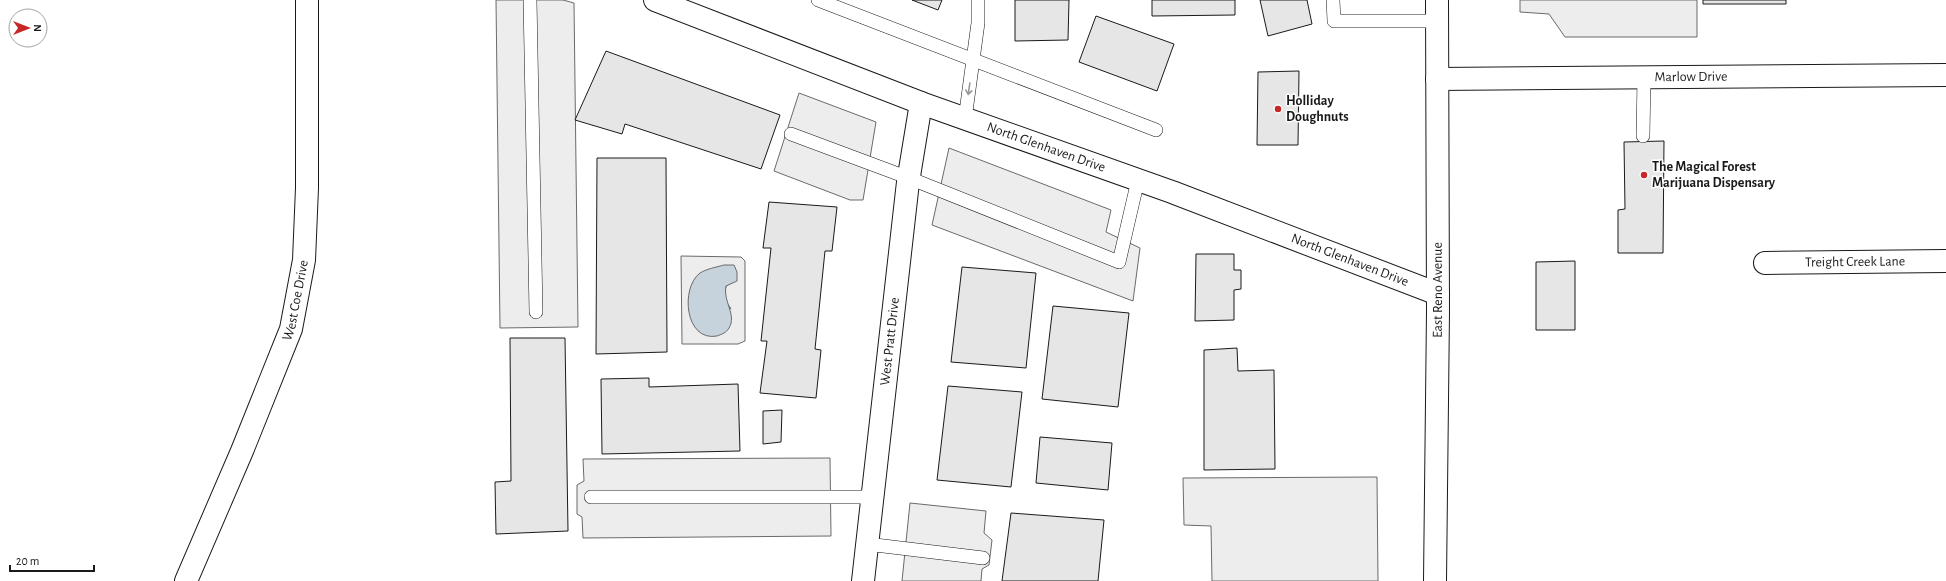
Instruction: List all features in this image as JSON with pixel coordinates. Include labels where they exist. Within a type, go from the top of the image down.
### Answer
[{"type":"street","name":"West Coe Drive","points":[[186,581],[242,451],[291,329],[304,260],[307,188],[307,0]]},
{"type":"street","name":"North Glenhaven Drive","points":[[655,0],[921,103],[1138,180],[1438,294]]},
{"type":"street","name":"East Reno Avenue","points":[[1435,581],[1438,294],[1437,10]]},
{"type":"street","name":"Marlow Drive","points":[[1437,79],[1946,75]]},
{"type":"street","name":"West Pratt Drive","points":[[863,581],[909,178],[921,103]]},
{"type":"street","name":"Treight Creek Lane","points":[[1765,263],[1946,261]]},
{"type":"lane","points":[[530,0],[536,312]]},
{"type":"lane","points":[[818,0],[973,58],[1156,130]]},
{"type":"lane","points":[[965,119],[978,23],[978,0]]},
{"type":"lane","points":[[1334,0],[1334,21],[1437,10]]},
{"type":"lane","points":[[1643,136],[1644,77]]},
{"type":"lane","points":[[791,134],[909,178],[1119,262],[1138,180]]},
{"type":"lane","points":[[591,498],[873,498]]},
{"type":"lane","points":[[868,544],[983,558]]},
{"type":"shaded area","points":[[496,0],[563,0],[574,3],[578,327],[500,328]]},
{"type":"shaded area","points":[[1520,0],[1697,0],[1697,37],[1565,37],[1549,14],[1520,12]]},
{"type":"shaded area","points":[[799,93],[876,122],[863,200],[850,200],[774,171]]},
{"type":"shaded area","points":[[949,148],[1111,210],[1106,232],[1140,248],[1133,301],[932,225]]},
{"type":"shaded area","points":[[681,256],[741,257],[745,261],[745,341],[738,344],[682,344]],"holes":[[[700,273],[731,283],[726,286],[725,291],[725,300],[731,309]]]},
{"type":"shaded area","points":[[724,265],[734,265],[737,272],[737,281],[726,286],[726,297],[731,313],[731,323],[728,330],[722,334],[717,336],[706,336],[698,331],[692,323],[688,301],[690,290],[694,280],[700,273],[708,269]]},
{"type":"shaded area","points":[[830,458],[831,536],[583,538],[582,517],[577,514],[577,485],[584,481],[583,459]]},
{"type":"shaded area","points":[[1377,477],[1378,581],[1212,581],[1211,526],[1184,525],[1183,478]]},
{"type":"shaded area","points":[[910,503],[986,511],[984,533],[992,540],[989,565],[982,569],[981,581],[902,581]]},
{"type":"building","points":[[912,0],[942,0],[938,10]]},
{"type":"building","points":[[1015,0],[1069,0],[1068,40],[1015,41]]},
{"type":"building","points":[[1152,0],[1235,0],[1235,15],[1152,16]]},
{"type":"building","points":[[1260,0],[1307,0],[1312,24],[1268,36]]},
{"type":"building","points":[[1703,0],[1786,0],[1786,4],[1703,4]]},
{"type":"building","points":[[1096,16],[1174,44],[1157,91],[1079,62]]},
{"type":"building","points":[[606,51],[780,115],[761,169],[625,124],[622,134],[575,120]]},
{"type":"building","name":"Holliday Doughnuts","points":[[1299,71],[1298,145],[1257,145],[1258,72]]},
{"type":"building","name":"The Magical Forest Marijuana Dispensary","points":[[1664,141],[1663,253],[1618,253],[1618,210],[1625,209],[1624,142]]},
{"type":"building","points":[[597,158],[666,158],[667,352],[596,354]]},
{"type":"building","points":[[769,202],[837,207],[832,251],[825,251],[815,349],[821,350],[816,398],[760,393],[767,341],[761,341],[771,248],[763,248]]},
{"type":"building","points":[[1196,254],[1234,254],[1234,270],[1241,270],[1241,289],[1234,290],[1234,320],[1195,321]]},
{"type":"building","points":[[1575,261],[1575,330],[1536,330],[1536,262]]},
{"type":"building","points":[[962,267],[1036,273],[1026,368],[951,362]]},
{"type":"building","points":[[1053,306],[1129,313],[1118,407],[1042,399]]},
{"type":"building","points":[[510,338],[565,338],[568,531],[496,534],[495,482],[511,481]]},
{"type":"building","points":[[1237,348],[1238,371],[1274,370],[1275,469],[1204,470],[1204,350]]},
{"type":"building","points":[[649,378],[649,387],[738,384],[740,451],[602,454],[601,379]]},
{"type":"building","points":[[948,386],[1022,392],[1011,487],[937,480]]},
{"type":"building","points":[[782,410],[781,442],[763,444],[763,411]]},
{"type":"building","points":[[1040,437],[1112,443],[1108,490],[1036,483]]},
{"type":"building","points":[[1011,513],[1104,520],[1098,581],[1002,581]]},
{"type":"place","name":"Holliday Doughnuts","points":[[1278,109]]},
{"type":"place","name":"The Magical Forest Marijuana Dispensary","points":[[1644,175]]}]
